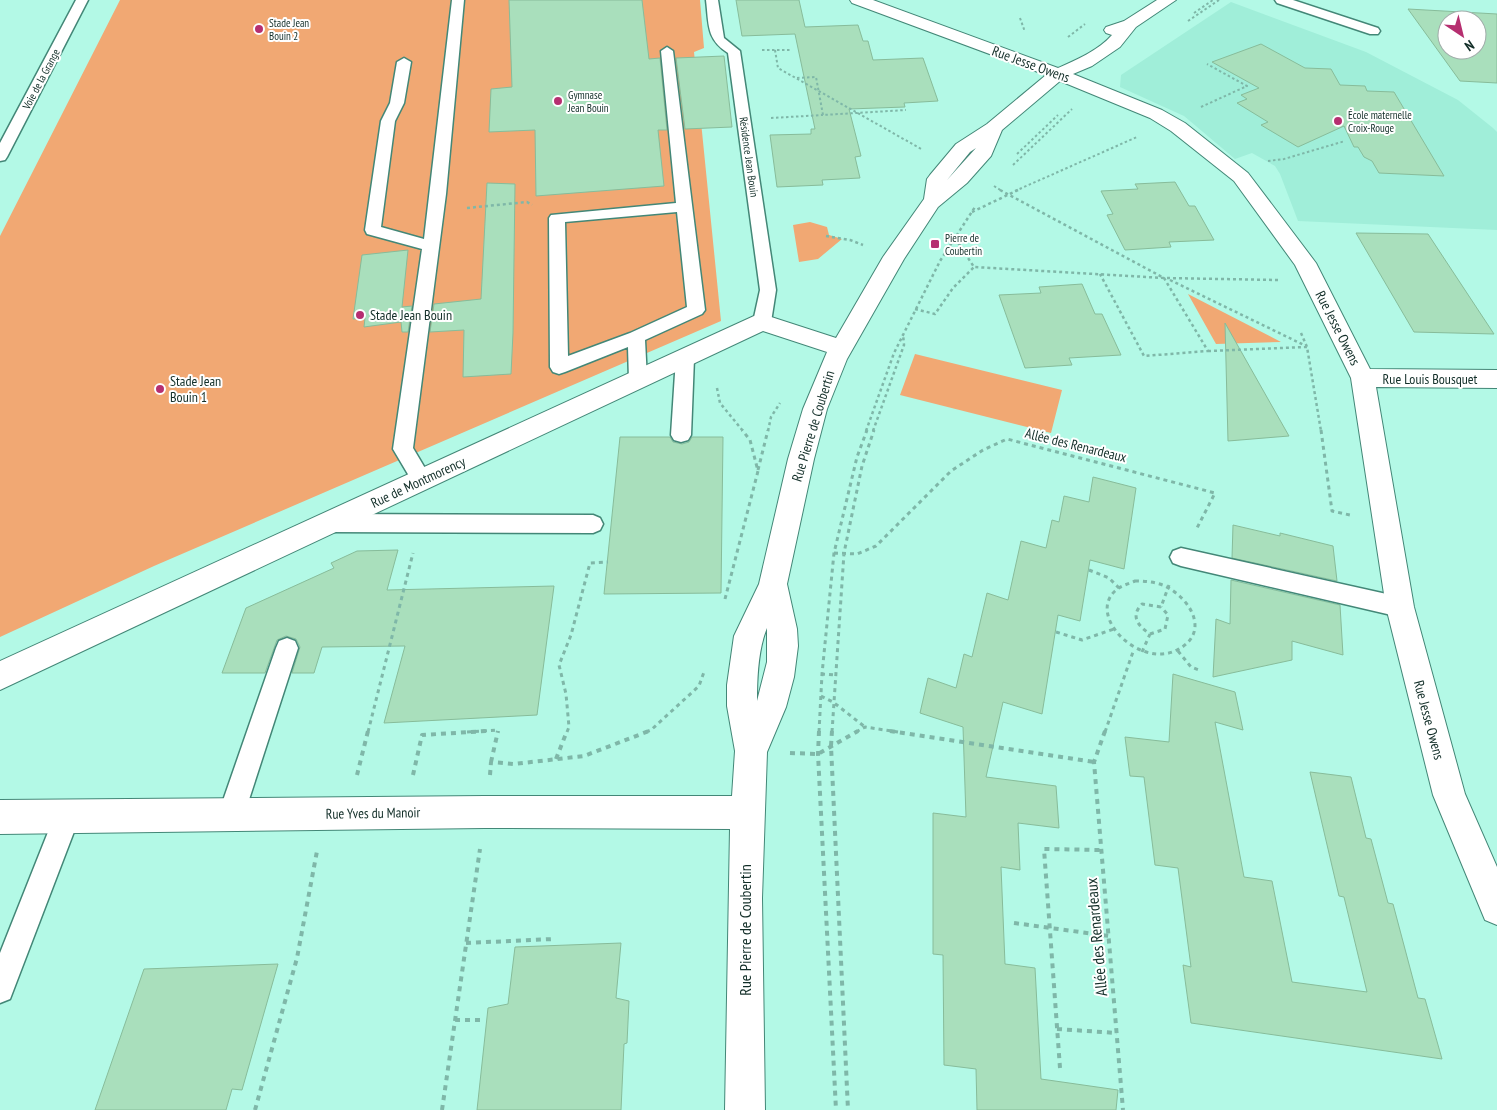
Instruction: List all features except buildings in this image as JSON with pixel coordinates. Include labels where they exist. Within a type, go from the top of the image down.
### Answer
[{"type":"street","name":"Rue Jesse Owens","points":[[858,0],[1125,100],[1178,127],[1240,177],[1305,263],[1363,378],[1400,607],[1449,794],[1497,908]]},
{"type":"street","name":"Rue Pierre de Coubertin","points":[[746,1110],[747,813],[751,751],[771,710],[779,674],[782,635],[773,584],[801,459],[828,372],[840,348],[894,257],[931,203],[960,179],[984,152],[994,128],[1058,74],[1097,55],[1118,39],[1130,24],[1168,0]]},
{"type":"street","points":[[762,322],[840,348]]},
{"type":"street","name":"Rue de Montmorency","points":[[0,676],[762,322]]},
{"type":"street","name":"Rue Louis Bousquet","points":[[1363,378],[1497,379]]},
{"type":"street","name":"Rue Yves du Manoir","points":[[0,817],[485,812],[747,813]]},
{"type":"lane","name":"Voie de la Grange","points":[[0,158],[82,0]]},
{"type":"lane","points":[[422,480],[403,449],[434,210],[458,0]]},
{"type":"lane","name":"Résidence Jean Bouin","points":[[712,0],[720,43],[734,51],[768,290],[762,322]]},
{"type":"lane","points":[[1281,0],[1374,31]]},
{"type":"lane","points":[[667,51],[685,207],[696,310],[636,337],[559,367],[557,218],[685,207]]},
{"type":"lane","points":[[404,62],[397,103],[388,121],[373,230],[429,246]]},
{"type":"lane","points":[[636,337],[638,380]]},
{"type":"lane","points":[[681,434],[684,358]]},
{"type":"lane","points":[[330,523],[593,524]]},
{"type":"lane","points":[[1181,557],[1400,607]]},
{"type":"lane","points":[[231,815],[287,648]]},
{"type":"lane","points":[[0,989],[67,816]]},
{"type":"path","points":[[1032,64],[1090,20]]},
{"type":"path","points":[[1169,122],[1246,86],[1207,64]]},
{"type":"path","points":[[797,78],[816,77],[823,115]]},
{"type":"path","points":[[1013,165],[1072,109]]},
{"type":"path","points":[[743,119],[906,110]]},
{"type":"path","points":[[1016,155],[1063,111]]},
{"type":"path","points":[[972,212],[1144,134]]},
{"type":"path","points":[[1261,162],[1284,159],[1345,141]]},
{"type":"path","points":[[988,192],[994,185]]},
{"type":"path","points":[[434,210],[527,202],[557,218]]},
{"type":"path","points":[[836,1110],[818,754],[821,696],[834,553],[857,457],[879,390],[914,309],[940,261],[977,205]]},
{"type":"path","points":[[826,236],[850,240],[894,257]]},
{"type":"path","points":[[954,238],[974,267]]},
{"type":"path","points":[[914,309],[935,314],[953,288],[974,267],[1166,278],[1314,282]]},
{"type":"path","points":[[1272,273],[1279,285]]},
{"type":"path","points":[[1100,274],[1144,356],[1307,347]]},
{"type":"path","points":[[1166,278],[1307,347]]},
{"type":"path","points":[[1166,278],[1208,352]]},
{"type":"path","points":[[1300,330],[1307,347],[1326,458],[1332,511],[1387,524]]},
{"type":"path","points":[[848,1110],[831,746],[833,702],[844,553],[862,466],[890,380],[904,345],[903,333]]},
{"type":"path","points":[[716,384],[720,402],[750,440],[754,455]]},
{"type":"path","name":"Allée des Renardeaux","points":[[834,553],[857,554],[876,546],[951,471],[983,450],[1007,439],[1215,493],[1181,557],[1161,607]]},
{"type":"path","points":[[355,781],[420,524]]},
{"type":"path","points":[[556,759],[569,727],[566,694],[559,665],[571,635],[590,563],[608,562]]},
{"type":"path","points":[[1089,570],[1110,578],[1119,588]]},
{"type":"path","points":[[1135,581],[1151,581],[1168,588],[1182,599],[1192,612],[1195,627],[1192,639],[1170,656],[1155,656],[1134,649],[1119,637],[1110,623],[1107,608],[1111,594],[1119,588],[1135,581]]},
{"type":"path","points":[[1142,652],[1150,634],[1165,629],[1168,623],[1168,615],[1161,607],[1142,604],[1137,609],[1135,618],[1139,626],[1150,634]]},
{"type":"path","points":[[1056,632],[1082,640],[1114,629]]},
{"type":"path","name":"Allée des Renardeaux","points":[[1123,1110],[1094,762],[1134,649]]},
{"type":"path","points":[[1178,651],[1191,666],[1199,670]]},
{"type":"path","points":[[491,762],[514,764],[584,756],[651,730],[699,686],[706,666]]},
{"type":"path","points":[[821,696],[833,702],[865,727],[1094,762]]},
{"type":"path","points":[[818,754],[865,727]]},
{"type":"path","points":[[411,782],[422,735],[498,730],[490,774]]},
{"type":"path","points":[[1060,1068],[1044,848],[1101,850]]},
{"type":"path","points":[[255,1110],[297,958],[314,865]]},
{"type":"path","points":[[442,1110],[478,867]]},
{"type":"path","points":[[1014,923],[1050,930],[1109,936]]},
{"type":"path","points":[[466,943],[554,939]]},
{"type":"path","points":[[456,1020],[481,1020]]},
{"type":"path","points":[[1057,1029],[1116,1033]]},
{"type":"shaded area","name":"Stade Jean Bouin","points":[[120,0],[700,0],[704,48],[694,52],[721,321],[154,566],[0,637],[0,236]]},
{"type":"shaded area","name":"École maternelle Croix-Rouge","points":[[1231,2],[1366,52],[1458,100],[1493,128],[1497,132],[1497,230],[1298,221],[1280,174],[1275,166],[1252,153],[1235,159],[1184,116],[1120,87],[1121,75]]},
{"type":"shaded area","points":[[810,222],[827,227],[829,235],[842,239],[818,259],[799,262],[793,225]]},
{"type":"shaded area","points":[[1188,294],[1281,342],[1216,344]]},
{"type":"shaded area","points":[[915,354],[1062,390],[1051,433],[900,395]]},
{"type":"place","name":"Stade Jean Bouin 2","points":[[259,29]]},
{"type":"place","name":"Gymnase Jean Bouin","points":[[558,101]]},
{"type":"place","name":"École maternelle Croix-Rouge","points":[[1338,121]]},
{"type":"place","name":"Pierre de Coubertin","points":[[935,244]]},
{"type":"place","name":"Stade Jean Bouin","points":[[360,315]]},
{"type":"place","name":"Stade Jean Bouin 1","points":[[160,389]]}]
